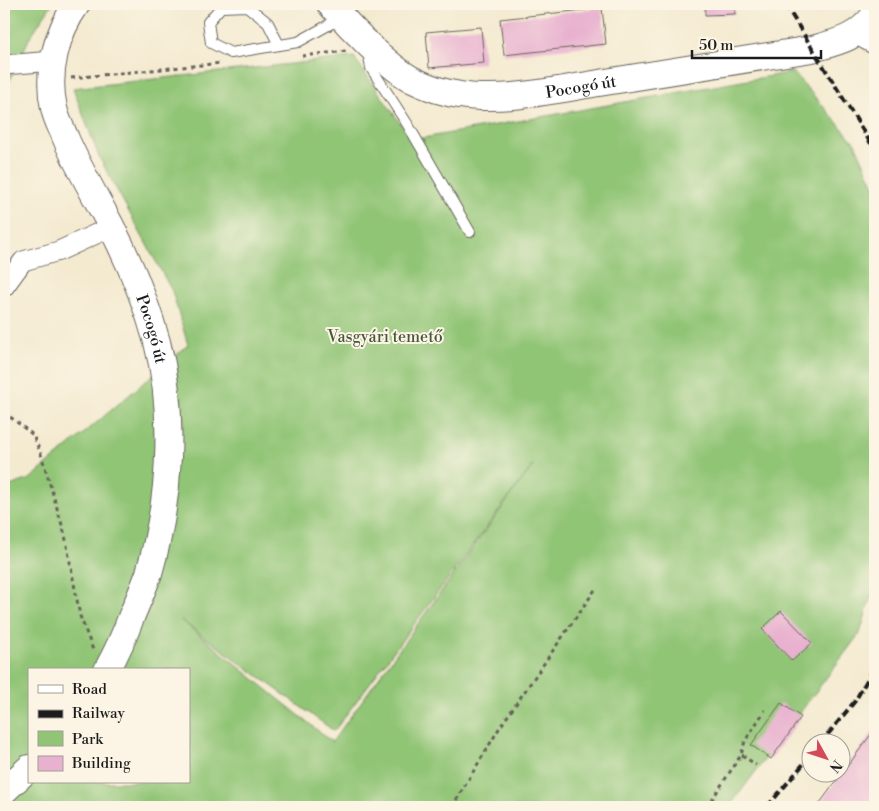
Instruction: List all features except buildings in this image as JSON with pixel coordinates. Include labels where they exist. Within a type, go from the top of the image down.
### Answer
[{"type":"main road","name":"Pocogó út","points":[[77,4],[69,14],[53,61],[52,88],[54,108],[75,160],[111,227],[140,287],[164,370],[169,421],[164,497],[158,536],[148,574],[117,653],[100,661]]},
{"type":"main road","name":"Pocogó út","points":[[336,10],[395,67],[413,80],[460,95],[483,97],[542,92],[812,49],[837,43],[870,30]]},
{"type":"main road","points":[[4,790],[28,769]]},
{"type":"street","points":[[4,65],[53,61]]},
{"type":"street","points":[[4,286],[23,261],[59,251],[111,227]]},
{"type":"lane","points":[[279,45],[268,23],[247,6],[221,7],[208,22],[211,42],[231,53],[298,42],[336,10]]},
{"type":"lane","points":[[366,40],[371,68],[408,125],[470,232]]},
{"type":"path","points":[[300,56],[349,51],[366,40]]},
{"type":"path","points":[[52,88],[64,87],[64,78],[231,62]]},
{"type":"path","points":[[4,412],[33,435],[41,454],[65,535],[80,616],[100,661]]},
{"type":"path","points":[[452,807],[500,727],[597,587]]},
{"type":"path","points":[[707,807],[741,755],[745,741],[766,710]]},
{"type":"path","points":[[741,755],[756,765]]},
{"type":"path","points":[[283,807],[300,805],[306,807]]},
{"type":"green space","points":[[4,4],[52,4],[30,37],[8,84],[4,84]]},
{"type":"green space","name":"Vasgyári temető","points":[[354,57],[412,140],[793,72],[855,143],[875,188],[875,584],[860,633],[729,807],[4,807],[4,488],[30,479],[188,345],[172,291],[99,157],[73,88]],"holes":[[[533,465],[332,742],[181,620],[334,731]]]},
{"type":"railway","points":[[785,4],[875,150]]},
{"type":"railway","points":[[828,734],[855,701],[875,666]]},
{"type":"railway","points":[[767,807],[802,766]]}]
